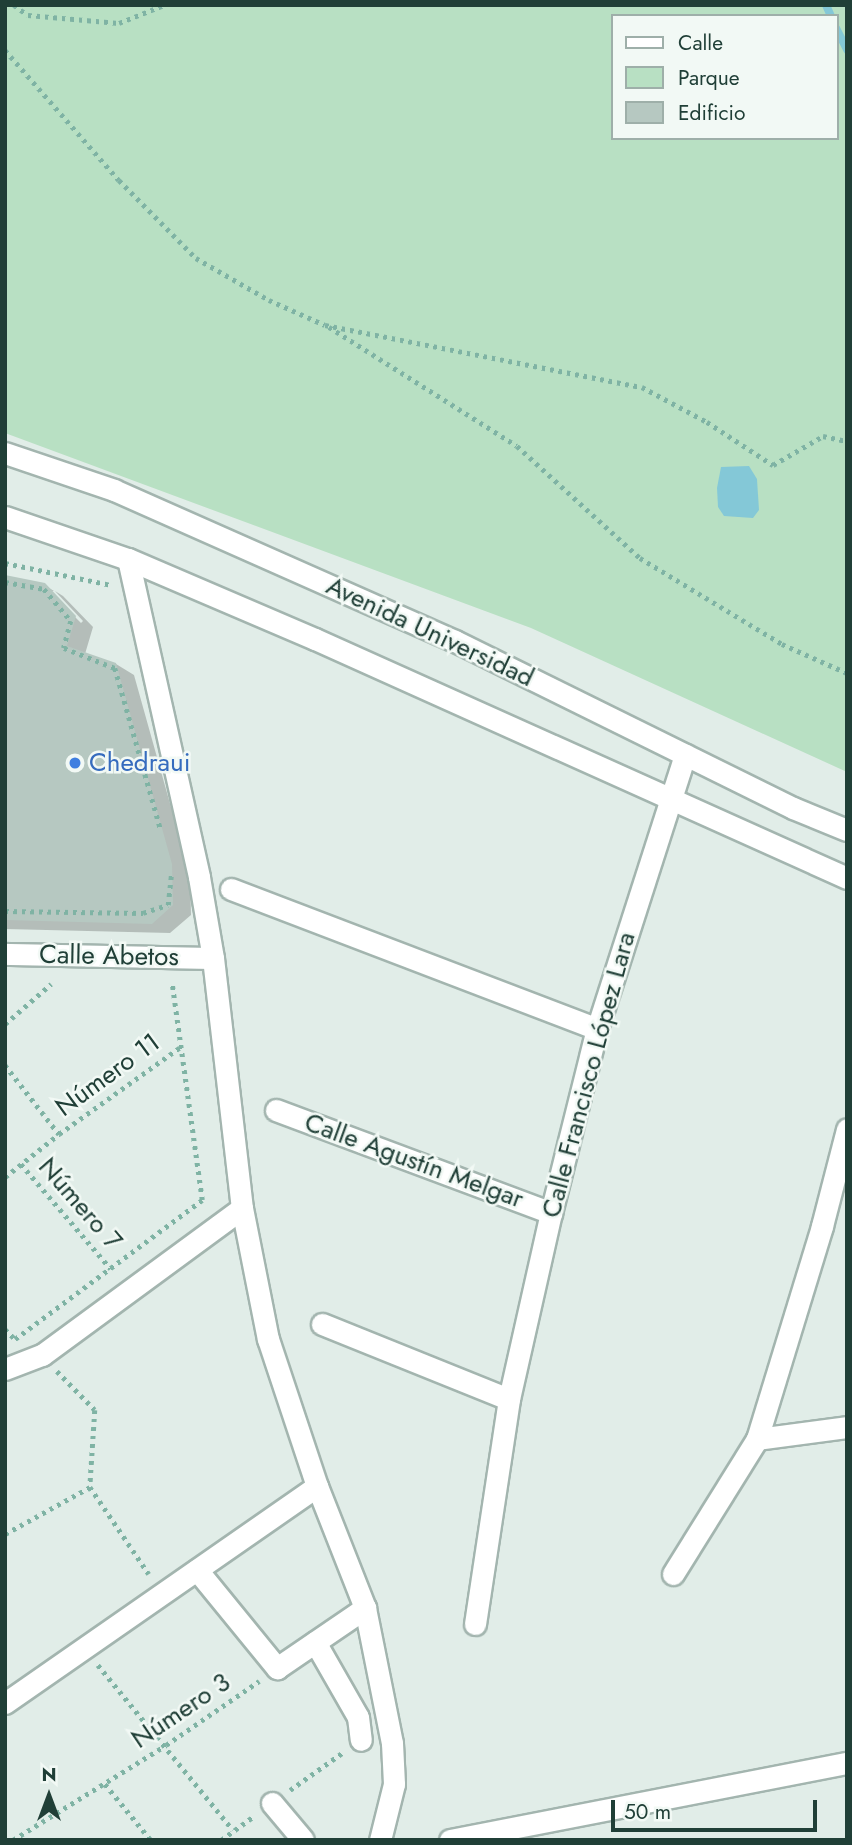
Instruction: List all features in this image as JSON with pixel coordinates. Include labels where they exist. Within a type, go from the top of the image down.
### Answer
[{"type":"street","name":"Avenida Universidad","points":[[5,453],[114,490],[455,641],[793,808],[847,830]]},
{"type":"street","name":"Avenida Universidad","points":[[5,517],[128,559],[347,653],[847,878]]},
{"type":"street","points":[[128,559],[199,877],[213,958],[242,1208],[268,1339],[317,1486],[365,1608],[392,1744],[394,1784],[380,1840]]},
{"type":"street","name":"Calle Francisco López Lara","points":[[475,1624],[509,1399],[551,1213],[597,1029],[685,755]]},
{"type":"street","points":[[231,889],[597,1029]]},
{"type":"street","name":"Calle Abetos","points":[[5,954],[213,958]]},
{"type":"street","name":"Calle Agustín Melgar","points":[[276,1110],[551,1213]]},
{"type":"street","points":[[673,1574],[757,1439],[847,1129]]},
{"type":"street","points":[[5,1369],[42,1355],[242,1208]]},
{"type":"street","points":[[322,1324],[509,1399]]},
{"type":"street","points":[[757,1439],[847,1427]]},
{"type":"street","points":[[5,1703],[317,1486]]},
{"type":"street","points":[[197,1570],[277,1668],[365,1608]]},
{"type":"street","points":[[316,1642],[358,1717],[361,1740]]},
{"type":"street","points":[[450,1840],[847,1763]]},
{"type":"street","points":[[272,1803],[303,1840]]},
{"type":"path","points":[[13,5],[29,15],[119,23],[164,5]]},
{"type":"path","points":[[5,50],[119,180],[196,258],[269,300],[325,325],[517,446],[640,558],[782,644],[847,673]]},
{"type":"path","points":[[325,325],[642,387],[707,422],[773,465],[823,436],[847,441]]},
{"type":"path","points":[[5,563],[135,590]]},
{"type":"path","points":[[5,582],[44,589],[71,621],[64,648],[115,668],[164,842]]},
{"type":"path","points":[[5,911],[144,913],[168,905],[172,869]]},
{"type":"path","points":[[5,1024],[51,984]]},
{"type":"path","points":[[5,1329],[15,1339],[202,1200],[172,985]]},
{"type":"path","name":"Número 11","points":[[5,1177],[59,1134],[179,1048]]},
{"type":"path","name":"Número 7","points":[[5,1065],[59,1134]]},
{"type":"path","name":"Número 7","points":[[21,1164],[111,1269]]},
{"type":"path","points":[[42,1355],[95,1410],[90,1487],[163,1593]]},
{"type":"path","points":[[5,1534],[90,1487]]},
{"type":"path","points":[[83,1649],[166,1745],[233,1830]]},
{"type":"path","name":"Número 3","points":[[13,1840],[166,1745],[277,1668]]},
{"type":"path","points":[[105,1784],[151,1840]]},
{"type":"green space","points":[[5,5],[847,5],[847,772],[531,628],[5,433]]},
{"type":"water","points":[[749,466],[757,479],[759,510],[753,518],[724,516],[718,507],[717,488],[721,467]]},
{"type":"building","name":"Chedraui","points":[[5,575],[45,583],[76,616],[67,646],[116,663],[172,864],[173,905],[152,924],[5,920]]},
{"type":"waterway","points":[[826,5],[830,14]]},
{"type":"waterway","points":[[838,32],[847,50]]},
{"type":"place","name":"Chedraui","points":[[75,763]]}]
